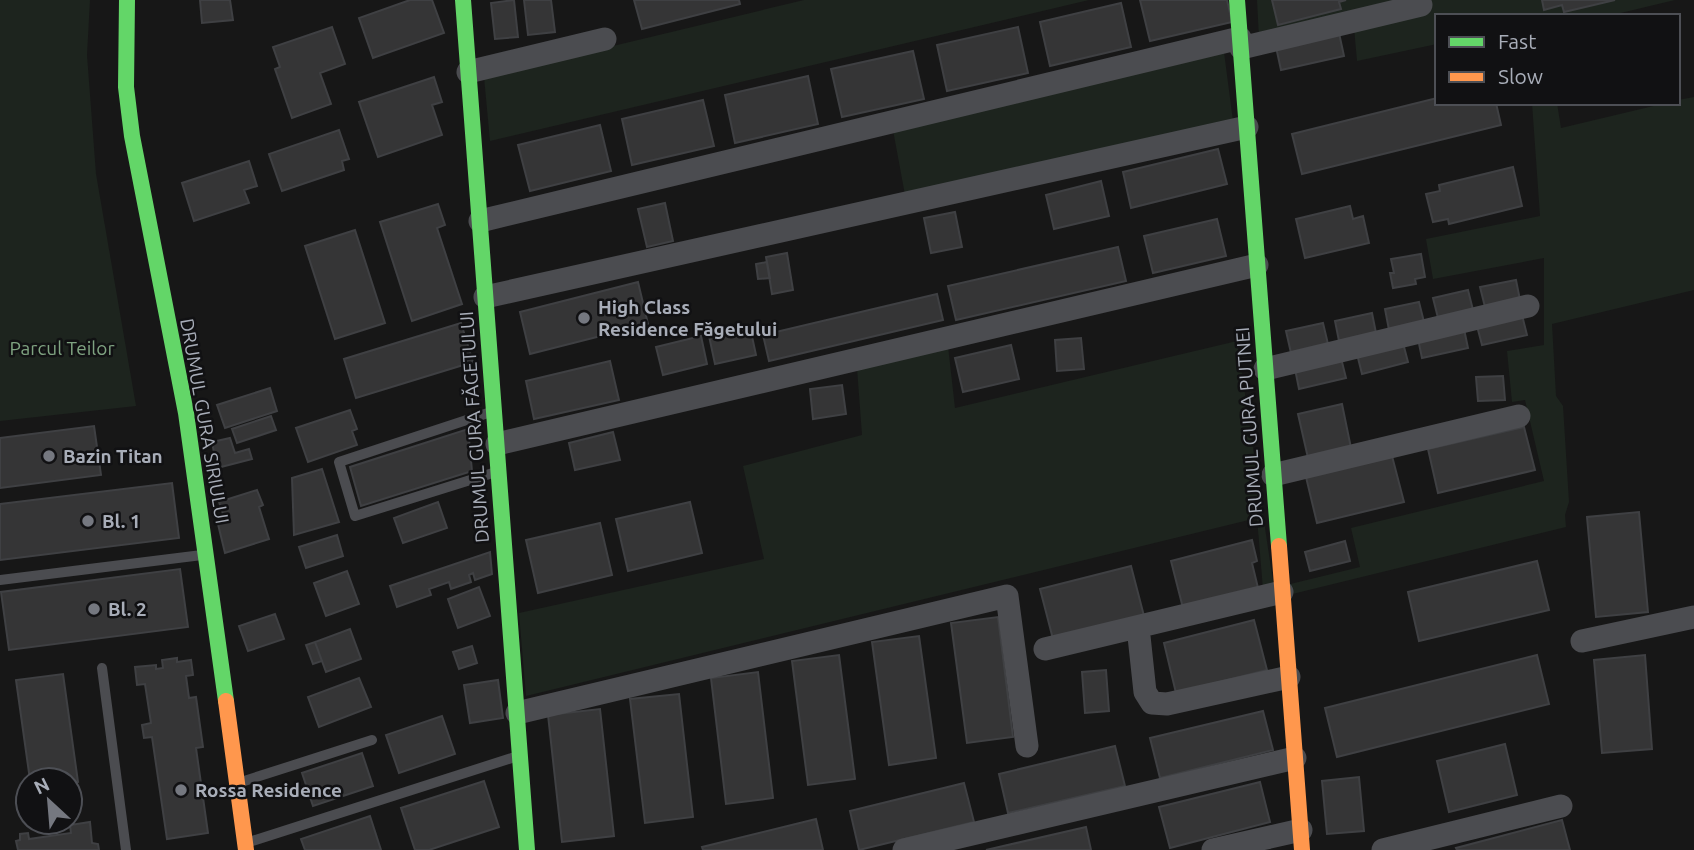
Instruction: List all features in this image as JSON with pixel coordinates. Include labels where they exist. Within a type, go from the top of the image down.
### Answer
[{"type":"street","name":"DRUMUL GURA SIRIULUI","points":[[127,0],[126,87],[132,136],[186,412],[245,846]]},
{"type":"street","name":"DRUMUL GURA FĂGETULUI","points":[[463,0],[527,850]]},
{"type":"street","name":"DRUMUL GURA PUTNEI","points":[[1237,0],[1301,840]]},
{"type":"street","points":[[480,221],[1240,43],[1421,5]]},
{"type":"street","points":[[468,72],[605,39]]},
{"type":"street","points":[[485,297],[1247,127]]},
{"type":"street","points":[[497,444],[1257,265]]},
{"type":"street","points":[[1265,369],[1528,306]]},
{"type":"street","points":[[1273,475],[1519,416]]},
{"type":"street","points":[[1045,649],[1282,592]]},
{"type":"street","points":[[517,713],[1007,596],[1027,746]]},
{"type":"street","points":[[1582,641],[1694,617]]},
{"type":"street","points":[[1138,627],[1145,692],[1152,702],[1167,704],[1289,677]]},
{"type":"street","points":[[904,850],[1295,758]]},
{"type":"street","points":[[1383,850],[1561,806]]},
{"type":"street","points":[[1213,850],[1301,840]]},
{"type":"lane","points":[[494,411],[339,462],[355,516],[499,471]]},
{"type":"lane","points":[[0,580],[205,554]]},
{"type":"lane","points":[[102,668],[126,850]]},
{"type":"lane","points":[[237,784],[372,740]]},
{"type":"lane","points":[[245,846],[520,755]]},
{"type":"green space","name":"Parcul Teilor","points":[[0,0],[90,0],[87,55],[96,174],[136,406],[0,421]]},
{"type":"green space","points":[[804,0],[1089,0],[490,141],[484,77]]},
{"type":"green space","points":[[1257,0],[1675,0],[1616,14],[1435,14],[1435,44],[1357,61],[1353,16],[1259,38]]},
{"type":"green space","points":[[1224,52],[1233,121],[905,195],[893,130]]},
{"type":"green space","points":[[1694,97],[1694,290],[1552,324],[1556,396],[1563,406],[1569,502],[1565,515],[1566,527],[1264,601],[1257,518],[526,696],[519,613],[764,559],[743,466],[862,435],[857,368],[948,346],[955,408],[1237,341],[1274,588],[1360,567],[1351,528],[1544,481],[1525,400],[1512,402],[1507,351],[1544,345],[1544,258],[1433,279],[1426,239],[1540,216],[1532,105],[1557,105],[1561,128],[1658,105],[1680,105],[1680,100]]},
{"type":"building","points":[[200,0],[230,0],[233,20],[202,23]]},
{"type":"building","points":[[410,0],[432,0],[444,33],[373,58],[359,18]]},
{"type":"building","points":[[514,0],[518,37],[495,39],[491,3]]},
{"type":"building","points":[[524,0],[551,0],[555,32],[528,35]]},
{"type":"building","points":[[634,0],[739,0],[740,4],[642,29]]},
{"type":"building","points":[[1140,0],[1227,0],[1232,22],[1150,41]]},
{"type":"building","points":[[1272,0],[1346,0],[1339,2],[1341,9],[1278,25]]},
{"type":"building","points":[[1542,0],[1615,0],[1564,12],[1562,5],[1544,10]]},
{"type":"building","points":[[1121,3],[1131,47],[1050,66],[1040,22]]},
{"type":"building","points":[[332,27],[345,64],[320,73],[331,104],[292,118],[275,69],[280,67],[273,47]]},
{"type":"building","points":[[1018,27],[1028,73],[947,91],[937,45]]},
{"type":"building","points":[[1339,33],[1344,56],[1281,70],[1276,47]]},
{"type":"building","points":[[913,51],[924,99],[842,117],[831,69]]},
{"type":"building","points":[[808,76],[818,124],[735,143],[725,95]]},
{"type":"building","points":[[434,77],[442,102],[432,105],[442,135],[378,157],[359,102]]},
{"type":"building","points":[[1435,98],[1435,105],[1496,105],[1501,125],[1302,174],[1292,134]]},
{"type":"building","points":[[703,100],[714,146],[632,165],[622,119]]},
{"type":"building","points":[[600,125],[611,171],[530,191],[518,145]]},
{"type":"building","points":[[339,130],[349,159],[342,161],[344,170],[282,191],[269,154]]},
{"type":"building","points":[[1218,149],[1227,184],[1131,208],[1123,172]]},
{"type":"building","points":[[249,161],[257,186],[244,190],[249,203],[194,221],[182,183]]},
{"type":"building","points":[[1513,167],[1522,206],[1449,224],[1448,219],[1433,222],[1426,194],[1440,191],[1439,185]]},
{"type":"building","points":[[1101,181],[1109,216],[1054,229],[1046,195]]},
{"type":"building","points":[[665,203],[673,241],[647,247],[638,209]]},
{"type":"building","points":[[438,204],[445,225],[437,228],[462,304],[412,321],[380,222]]},
{"type":"building","points":[[1350,206],[1353,219],[1363,216],[1369,243],[1305,258],[1296,219]]},
{"type":"building","points":[[955,212],[962,247],[931,253],[924,218]]},
{"type":"building","points":[[1217,219],[1226,256],[1153,273],[1144,236]]},
{"type":"building","points":[[355,230],[385,323],[335,339],[305,246]]},
{"type":"building","points":[[1118,247],[1126,281],[956,320],[948,286]]},
{"type":"building","points":[[787,253],[793,290],[772,294],[766,257]]},
{"type":"building","points":[[1421,254],[1425,277],[1415,279],[1416,284],[1393,288],[1391,259]]},
{"type":"building","points":[[767,262],[770,278],[758,279],[756,264]]},
{"type":"building","points":[[1516,280],[1520,300],[1485,307],[1480,287]]},
{"type":"building","name":"High Class Residence Făgetului","points":[[638,282],[648,324],[530,354],[520,312]]},
{"type":"building","points":[[1468,290],[1473,310],[1438,318],[1433,298]]},
{"type":"building","points":[[937,294],[943,320],[769,361],[763,335]]},
{"type":"building","points":[[1419,302],[1424,322],[1389,330],[1385,309]]},
{"type":"building","points":[[1372,313],[1376,333],[1339,341],[1335,321]]},
{"type":"building","points":[[1522,315],[1527,335],[1482,345],[1477,326]]},
{"type":"building","points":[[461,323],[473,362],[356,398],[344,359]]},
{"type":"building","points":[[1323,323],[1328,344],[1291,353],[1286,331]]},
{"type":"building","points":[[750,327],[756,355],[715,364],[709,336]]},
{"type":"building","points":[[1464,329],[1468,348],[1422,358],[1418,339]]},
{"type":"building","points":[[701,336],[707,364],[663,375],[656,347]]},
{"type":"building","points":[[1081,338],[1084,369],[1057,371],[1055,340]]},
{"type":"building","points":[[1403,343],[1408,362],[1362,374],[1357,354]]},
{"type":"building","points":[[1011,345],[1019,379],[963,392],[955,358]]},
{"type":"building","points":[[1341,358],[1346,378],[1299,389],[1295,369]]},
{"type":"building","points":[[610,361],[619,400],[534,419],[526,381]]},
{"type":"building","points":[[1503,376],[1505,400],[1478,401],[1476,377]]},
{"type":"building","points":[[842,385],[846,414],[813,419],[810,389]]},
{"type":"building","points":[[270,388],[277,411],[225,428],[217,405]]},
{"type":"building","points":[[1342,404],[1351,448],[1308,458],[1298,414]]},
{"type":"building","points":[[350,410],[357,429],[352,431],[357,445],[308,462],[296,428]]},
{"type":"building","points":[[271,416],[276,430],[237,443],[232,429]]},
{"type":"building","name":"Bazin Titan","points":[[94,426],[101,475],[0,488],[0,438]]},
{"type":"building","points":[[1524,427],[1535,470],[1438,493],[1428,449]]},
{"type":"building","points":[[468,429],[472,471],[361,506],[350,467]]},
{"type":"building","points":[[613,432],[620,460],[575,470],[569,443]]},
{"type":"building","points":[[230,438],[235,453],[249,449],[252,459],[221,467],[218,457],[215,458],[212,442]]},
{"type":"building","points":[[1392,456],[1404,502],[1317,523],[1306,477]]},
{"type":"building","points":[[322,469],[339,522],[294,535],[292,478]]},
{"type":"building","name":"Bl. 1","points":[[172,483],[179,538],[0,560],[0,504]]},
{"type":"building","points":[[257,490],[263,505],[259,507],[269,539],[225,553],[217,520],[224,517],[219,502]]},
{"type":"building","points":[[438,502],[447,528],[403,543],[394,518]]},
{"type":"building","points":[[690,502],[702,553],[628,571],[616,519]]},
{"type":"building","points":[[1639,512],[1648,612],[1596,617],[1587,517]]},
{"type":"building","points":[[600,523],[612,575],[538,593],[526,540]]},
{"type":"building","points":[[337,535],[343,556],[306,568],[299,547]]},
{"type":"building","points":[[1252,540],[1257,561],[1252,563],[1259,592],[1184,612],[1171,561]]},
{"type":"building","points":[[1345,541],[1350,561],[1310,571],[1305,552]]},
{"type":"building","points":[[490,552],[492,574],[475,580],[473,573],[469,575],[471,582],[451,589],[449,582],[429,589],[431,595],[397,607],[390,586]]},
{"type":"building","points":[[1537,561],[1549,610],[1419,641],[1408,592]]},
{"type":"building","points":[[1131,566],[1144,616],[1053,639],[1040,589]]},
{"type":"building","name":"Bl. 2","points":[[180,569],[188,627],[9,650],[1,592]]},
{"type":"building","points":[[347,571],[359,604],[326,616],[314,583]]},
{"type":"building","points":[[479,587],[490,616],[458,628],[448,599]]},
{"type":"building","points":[[275,614],[284,639],[248,651],[239,626]]},
{"type":"building","points":[[998,617],[1013,737],[967,743],[951,623]]},
{"type":"building","points":[[1254,620],[1267,670],[1176,693],[1164,643]]},
{"type":"building","points":[[350,629],[361,659],[326,672],[315,642]]},
{"type":"building","points":[[919,636],[936,758],[889,765],[872,642]]},
{"type":"building","points":[[315,642],[322,661],[313,664],[306,645]]},
{"type":"building","points":[[472,646],[477,663],[459,669],[453,652]]},
{"type":"building","points":[[839,655],[855,779],[808,785],[792,661]]},
{"type":"building","points":[[1537,655],[1549,704],[1337,757],[1325,708]]},
{"type":"building","points":[[1645,655],[1652,749],[1602,753],[1594,660]]},
{"type":"building","name":"Rossa Residence","points":[[177,658],[177,662],[191,660],[193,675],[186,676],[189,698],[196,697],[203,747],[196,748],[208,833],[167,839],[152,737],[144,738],[142,725],[151,723],[145,684],[137,685],[135,667],[156,665],[156,669],[163,668],[162,660]]},
{"type":"building","points":[[1106,670],[1109,711],[1085,713],[1082,672]]},
{"type":"building","points":[[758,672],[773,798],[726,804],[711,678]]},
{"type":"building","points":[[63,674],[76,766],[28,766],[16,680]]},
{"type":"building","points":[[359,678],[371,707],[319,727],[308,697]]},
{"type":"building","points":[[498,680],[503,718],[470,723],[464,685]]},
{"type":"building","points":[[679,694],[693,817],[645,823],[630,699]]},
{"type":"building","points":[[600,709],[614,836],[562,842],[548,715]]},
{"type":"building","points":[[1263,711],[1273,750],[1160,778],[1150,738]]},
{"type":"building","points":[[442,716],[455,754],[399,773],[386,735]]},
{"type":"building","points":[[1505,744],[1517,795],[1449,812],[1437,761]]},
{"type":"building","points":[[1115,746],[1125,786],[1008,813],[999,774]]},
{"type":"building","points":[[362,753],[373,786],[313,806],[302,773]]},
{"type":"building","points":[[1359,777],[1364,831],[1327,834],[1322,781]]},
{"type":"building","points":[[484,781],[499,827],[429,850],[415,850],[401,808]]},
{"type":"building","points":[[1260,782],[1270,822],[1170,848],[1159,807]]},
{"type":"building","points":[[964,783],[974,822],[859,850],[850,811]]},
{"type":"building","points":[[370,816],[381,850],[305,850],[301,839]]},
{"type":"building","points":[[816,819],[823,850],[703,850],[702,847]]},
{"type":"building","points":[[1562,820],[1570,850],[1456,848]]},
{"type":"building","points":[[90,822],[92,843],[98,844],[99,850],[18,850],[16,841],[20,840],[20,836],[28,836],[29,839],[84,836],[84,823]]},
{"type":"building","points":[[1086,827],[1091,850],[986,850]]},
{"type":"traffic: fast","points":[[127,0],[126,87],[132,136],[186,413],[226,701]]},
{"type":"traffic: fast","points":[[463,0],[527,850]]},
{"type":"traffic: fast","points":[[1237,0],[1279,546]]},
{"type":"traffic: slow","points":[[1279,546],[1302,850]]},
{"type":"traffic: slow","points":[[226,701],[246,850]]},
{"type":"place","name":"High Class Residence Făgetului","points":[[584,318]]},
{"type":"place","name":"Bazin Titan","points":[[49,456]]},
{"type":"place","name":"Bl. 1","points":[[88,521]]},
{"type":"place","name":"Bl. 2","points":[[94,609]]},
{"type":"place","name":"Rossa Residence","points":[[181,790]]}]
